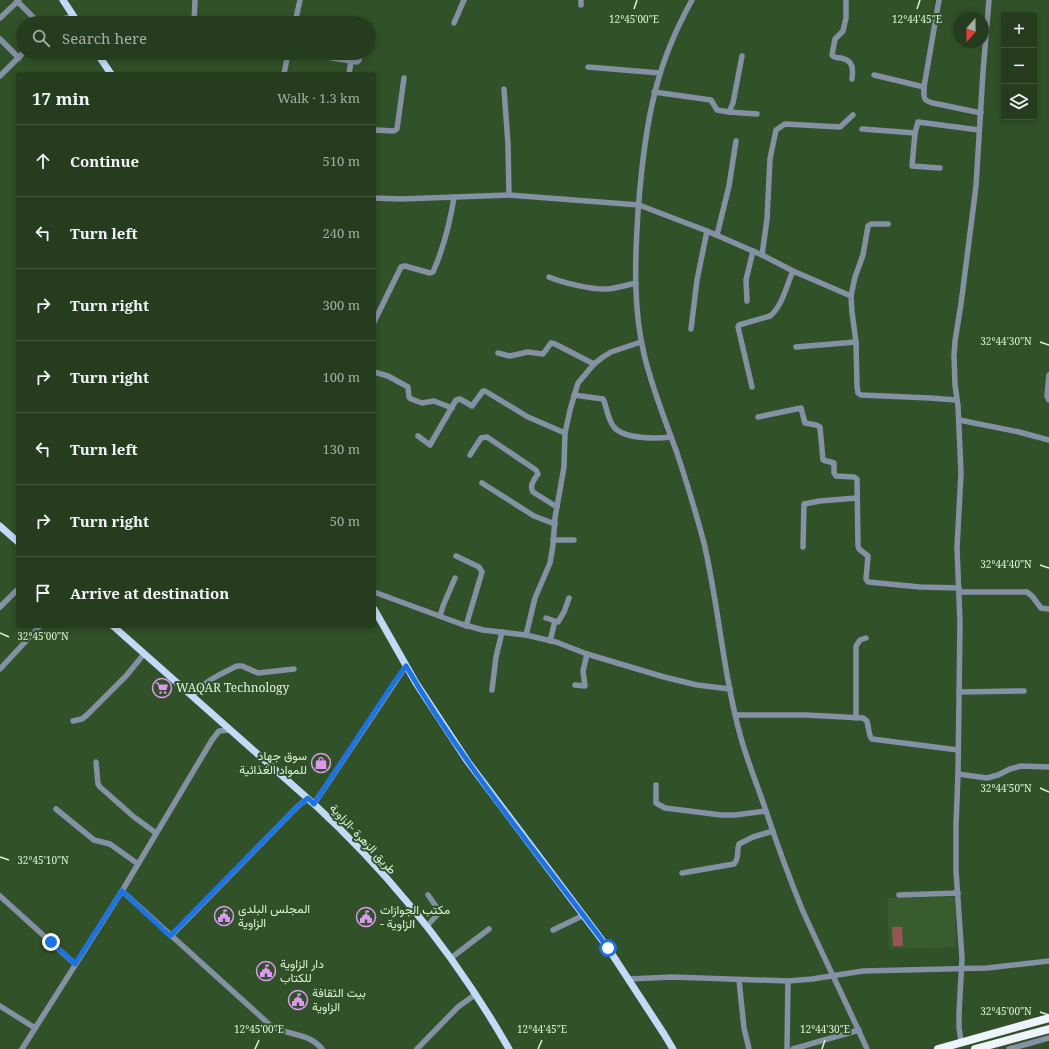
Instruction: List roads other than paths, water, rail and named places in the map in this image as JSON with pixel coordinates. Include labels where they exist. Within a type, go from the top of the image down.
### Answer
[{"type":"highway","points":[[938,1049],[1049,1018]]},
{"type":"highway","points":[[975,1049],[1049,1029]]},
{"type":"main road","points":[[63,0],[73,16]]},
{"type":"main road","points":[[102,60],[110,72]]},
{"type":"main road","points":[[0,526],[16,540]]},
{"type":"main road","points":[[376,613],[406,666],[473,768],[584,916],[629,979],[673,1049]]},
{"type":"main road","name":"طريق الزهرة -الزاوية","points":[[115,628],[308,798],[365,856],[427,926],[451,958],[476,994],[509,1049]]},
{"type":"street","points":[[194,16],[195,0]]},
{"type":"street","points":[[296,16],[300,0]]},
{"type":"street","points":[[454,23],[464,0]]},
{"type":"street","points":[[692,0],[679,23],[654,92],[642,159],[636,244],[638,323],[641,342],[650,380],[671,437],[704,545],[730,689],[748,761],[802,909],[867,1049]]},
{"type":"street","points":[[846,0],[846,18],[843,31],[835,39],[832,55],[835,58],[847,60],[851,63],[853,67],[852,79]]},
{"type":"street","points":[[939,0],[924,87],[924,98],[927,102],[981,113]]},
{"type":"street","points":[[961,1042],[959,1014],[961,968],[956,824],[960,623],[957,548],[961,473],[959,420],[954,371],[955,341],[976,186],[989,0]]},
{"type":"street","points":[[0,18],[18,1],[32,16]]},
{"type":"street","points":[[0,39],[16,56]]},
{"type":"street","points":[[730,112],[742,56]]},
{"type":"street","points":[[0,76],[16,60]]},
{"type":"street","points":[[284,72],[287,60]]},
{"type":"street","points":[[345,60],[358,62],[359,60]]},
{"type":"street","points":[[349,72],[351,61]]},
{"type":"street","points":[[588,67],[660,73]]},
{"type":"street","points":[[874,76],[924,87]]},
{"type":"street","points":[[376,130],[394,131],[397,129],[404,78]]},
{"type":"street","points":[[504,89],[508,144],[509,195]]},
{"type":"street","points":[[654,92],[711,100],[718,110],[757,114]]},
{"type":"street","points":[[762,255],[767,219],[770,159],[776,130],[785,124],[840,127],[853,115]]},
{"type":"street","points":[[940,168],[912,166],[915,133],[918,122],[979,130]]},
{"type":"street","points":[[862,129],[915,133]]},
{"type":"street","points":[[717,235],[729,186],[736,141]]},
{"type":"street","points":[[376,198],[401,199],[509,195],[639,205],[708,231],[762,255],[793,271],[851,296]]},
{"type":"street","points":[[376,318],[401,267],[405,266],[430,273],[433,272],[450,224],[454,197]]},
{"type":"street","points":[[888,224],[871,224],[868,226],[863,255],[855,277],[851,296],[856,342],[856,386],[858,393],[860,395],[956,400]]},
{"type":"street","points":[[691,329],[697,280],[708,231]]},
{"type":"street","points":[[747,301],[746,280],[753,251]]},
{"type":"street","points":[[752,387],[738,327],[739,325],[770,316],[773,313],[793,271]]},
{"type":"street","points":[[549,277],[579,285],[608,289],[636,283]]},
{"type":"street","points":[[526,635],[535,598],[550,563],[554,540],[554,524],[564,467],[565,433],[574,395],[581,379],[594,364],[611,352],[641,342]]},
{"type":"street","points":[[796,347],[856,342]]},
{"type":"street","points":[[498,353],[510,356],[528,352],[543,354],[551,343],[594,364]]},
{"type":"street","points":[[376,373],[388,376],[408,387],[409,397],[411,399],[422,403],[434,401],[452,408]]},
{"type":"street","points":[[1049,375],[1047,396],[1049,400]]},
{"type":"street","points":[[418,436],[431,445],[458,400],[460,399],[470,406],[474,405],[481,394],[485,391],[528,417],[565,433]]},
{"type":"street","points":[[574,395],[604,400],[610,422],[615,429],[620,432],[654,439],[671,437]]},
{"type":"street","points":[[758,417],[799,408],[802,409],[805,423],[820,427],[823,460],[834,463],[834,473],[836,476],[854,477],[857,479],[858,546],[868,556],[866,579],[868,582],[959,590],[1027,592],[1041,608],[1049,609]]},
{"type":"street","points":[[959,420],[1019,432],[1049,440]]},
{"type":"street","points":[[470,455],[481,438],[487,437],[536,470],[538,474],[531,485],[531,490],[557,507]]},
{"type":"street","points":[[482,484],[534,516],[554,524]]},
{"type":"street","points":[[803,547],[804,504],[857,498]]},
{"type":"street","points":[[554,540],[574,540]]},
{"type":"street","points":[[456,556],[479,567],[482,572],[466,626]]},
{"type":"street","points":[[440,616],[455,578]]},
{"type":"street","points":[[0,607],[16,591]]},
{"type":"street","points":[[376,593],[466,626],[483,630],[526,635],[550,641],[587,654],[664,677],[730,689]]},
{"type":"street","points":[[550,641],[555,621],[546,618],[558,622],[564,612],[569,598]]},
{"type":"street","points":[[0,669],[38,628]]},
{"type":"street","points":[[492,690],[496,658],[502,632]]},
{"type":"street","points":[[856,718],[856,646],[860,640],[866,638]]},
{"type":"street","points":[[73,721],[82,719],[87,715],[130,672],[144,654]]},
{"type":"street","points":[[575,685],[585,686],[583,671],[587,654]]},
{"type":"street","points":[[193,696],[196,690],[204,684],[237,666],[242,666],[258,673],[294,669]]},
{"type":"street","points":[[314,804],[406,666]]},
{"type":"street","points":[[959,692],[1024,691]]},
{"type":"street","points":[[736,716],[806,715],[866,719],[872,739],[958,750]]},
{"type":"street","points":[[22,1049],[122,891],[212,740],[219,731],[230,730]]},
{"type":"street","points":[[96,762],[98,784],[100,787],[134,817],[156,833]]},
{"type":"street","points":[[958,774],[987,778],[1022,766],[1049,767]]},
{"type":"street","points":[[656,785],[656,803],[665,808],[721,815],[735,815],[766,811]]},
{"type":"street","points":[[170,936],[292,812],[308,798]]},
{"type":"street","points":[[56,809],[94,840],[110,844],[138,864]]},
{"type":"street","points":[[682,873],[734,864],[738,858],[739,844],[753,837],[773,831]]},
{"type":"street","points":[[122,891],[270,1025],[277,1029],[311,1039],[322,1049]]},
{"type":"street","points":[[899,895],[958,893]]},
{"type":"street","points":[[427,926],[437,915],[438,909],[428,895]]},
{"type":"street","points":[[0,896],[75,964]]},
{"type":"street","points":[[553,930],[584,916]]},
{"type":"street","points":[[451,958],[489,929]]},
{"type":"street","points":[[629,979],[672,977],[739,980],[788,980],[833,976],[863,971],[1004,967],[1049,962]]},
{"type":"street","points":[[739,980],[744,1028],[749,1049]]},
{"type":"street","points":[[787,1049],[788,980]]},
{"type":"street","points":[[417,1049],[458,1007],[476,994]]},
{"type":"street","points":[[0,1006],[35,1028]]},
{"type":"street","points":[[793,1049],[859,1030]]},
{"type":"street","points":[[1009,1049],[1049,1038]]},
{"type":"street","points":[[1036,1041],[1036,1049]]},
{"type":"place","name":"WAQAR Technology","points":[[162,688]]},
{"type":"place","name":"سوق جهاد للمواد الغذائية","points":[[321,763]]},
{"type":"place","name":"المجلس البلدي الزاوية","points":[[224,916]]},
{"type":"place","name":"مكتب الجوازات - الزاوية","points":[[366,917]]},
{"type":"place","name":"دار الزاوية للكتاب","points":[[266,971]]},
{"type":"place","name":"بيت الثقافة الزاوية","points":[[298,1000]]}]
